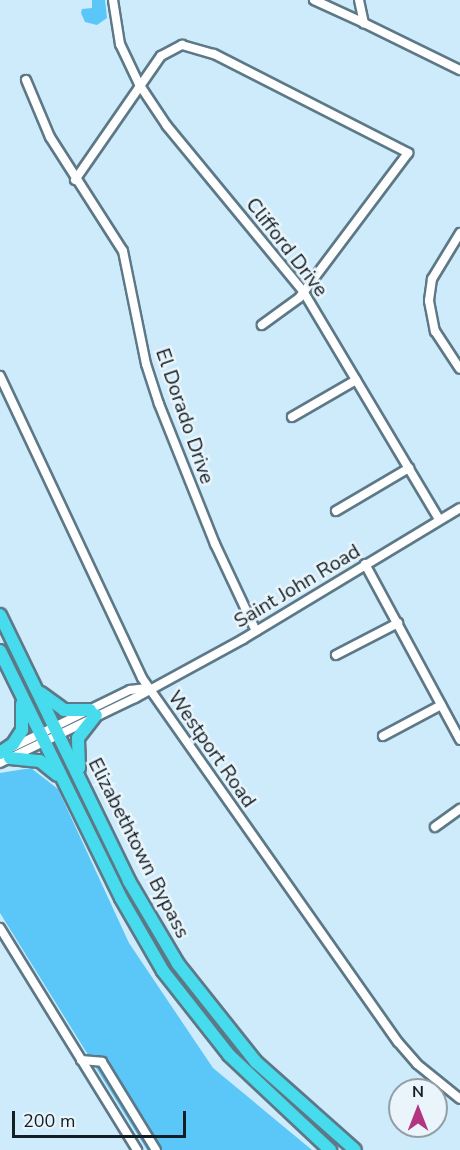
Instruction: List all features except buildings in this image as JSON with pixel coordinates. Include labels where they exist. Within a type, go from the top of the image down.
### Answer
[{"type":"highway","name":"Elizabethtown Bypass","points":[[0,615],[147,914],[195,989],[278,1084],[355,1150]]},
{"type":"highway","name":"Elizabethtown Bypass","points":[[0,651],[136,926],[188,1005],[259,1087],[330,1150]]},
{"type":"highway","points":[[32,681],[57,707],[72,712],[93,713]]},
{"type":"highway","points":[[3,757],[21,730],[18,688]]},
{"type":"highway","points":[[86,792],[76,746],[82,730],[93,713]]},
{"type":"highway","points":[[3,757],[33,758],[47,765],[72,798]]},
{"type":"street","name":"Clifford Drive","points":[[113,0],[120,44],[139,84],[167,126],[303,291],[439,519]]},
{"type":"street","points":[[314,0],[460,70]]},
{"type":"street","points":[[358,0],[364,23]]},
{"type":"street","points":[[75,180],[139,84],[165,52],[182,45],[195,46],[408,153],[300,298],[262,326]]},
{"type":"street","name":"El Dorado Drive","points":[[26,80],[50,137],[75,180],[123,250],[146,364],[159,404],[215,544],[256,631]]},
{"type":"street","points":[[458,238],[432,279],[429,301],[435,331],[460,369]]},
{"type":"street","name":"Westport Road","points":[[0,376],[148,688],[398,1042],[417,1064],[460,1100]]},
{"type":"street","points":[[292,417],[356,380]]},
{"type":"street","points":[[336,511],[409,468]]},
{"type":"street","name":"Saint John Road","points":[[3,757],[93,713],[130,690],[148,688],[256,631],[460,508]]},
{"type":"street","points":[[365,564],[460,740]]},
{"type":"street","points":[[336,655],[398,623]]},
{"type":"street","points":[[383,736],[441,705]]},
{"type":"street","points":[[435,827],[460,809]]},
{"type":"street","points":[[0,928],[137,1150]]},
{"type":"street","points":[[81,1060],[102,1062],[156,1150]]},
{"type":"shaded area","points":[[92,0],[105,0],[107,18],[97,25],[85,22],[81,13],[82,9],[92,8]]},
{"type":"shaded area","points":[[31,768],[58,789],[129,943],[213,1068],[312,1150],[147,1150],[0,913],[0,773]]}]
